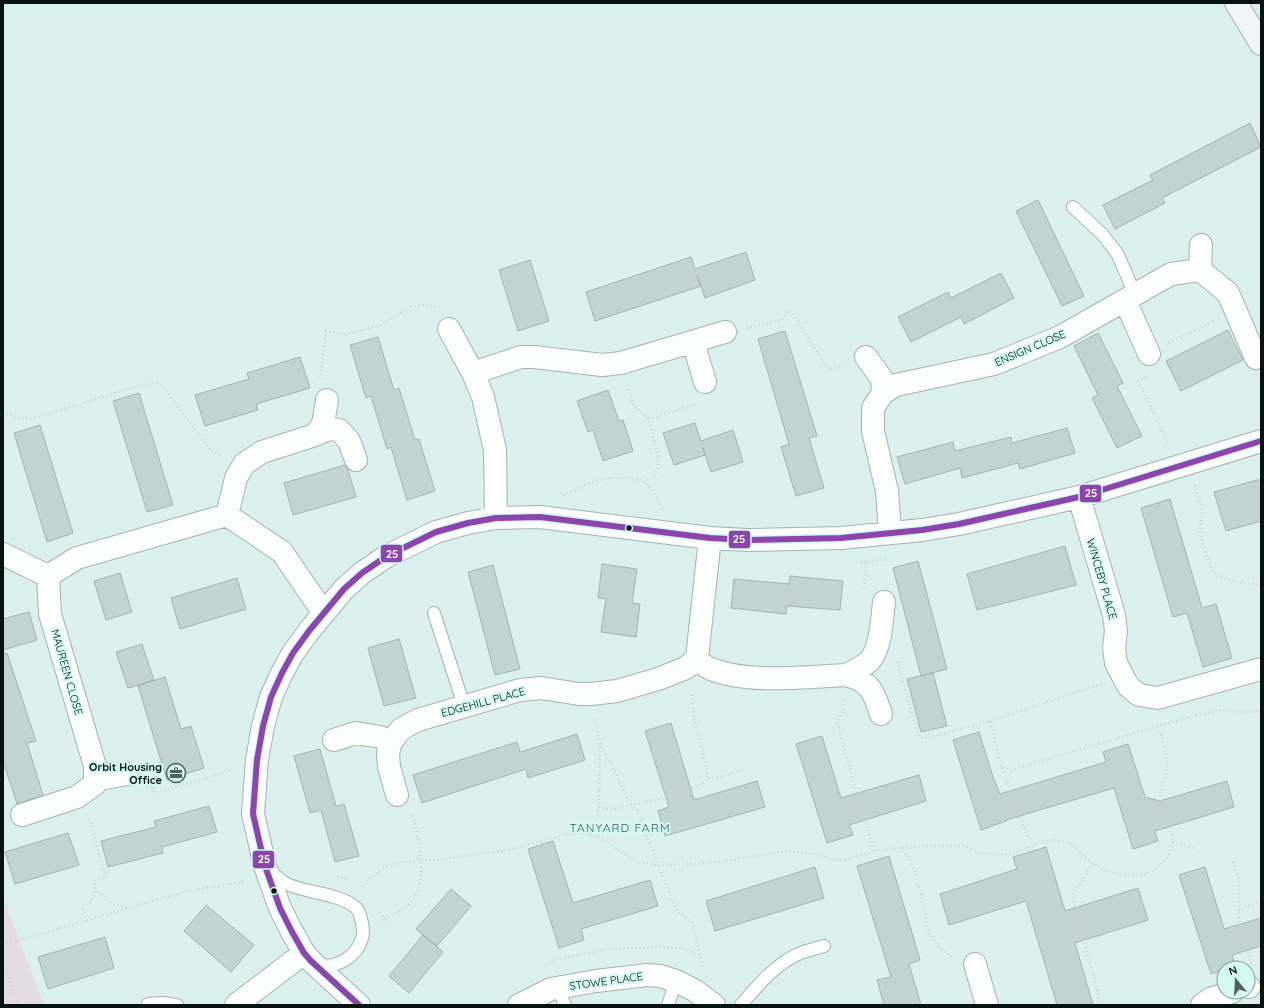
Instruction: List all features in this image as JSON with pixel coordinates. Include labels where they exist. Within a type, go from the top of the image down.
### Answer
[{"type":"street","points":[[1236,3],[1261,44]]},
{"type":"street","points":[[1201,245],[1200,270],[1228,294],[1256,358]]},
{"type":"street","name":"ENSIGN CLOSE","points":[[883,393],[896,386],[926,378],[994,364],[1060,337],[1171,274],[1200,270]]},
{"type":"street","points":[[1130,297],[1149,354]]},
{"type":"street","points":[[449,330],[473,372],[483,397],[495,450],[496,518]]},
{"type":"street","points":[[473,372],[521,357],[534,357],[602,365],[621,363],[725,332]]},
{"type":"street","points":[[693,342],[705,382]]},
{"type":"street","points":[[866,357],[882,379],[883,393],[873,408],[873,431],[887,491],[890,533]]},
{"type":"street","points":[[315,435],[322,424],[327,400]]},
{"type":"street","points":[[227,515],[236,478],[244,464],[262,452],[329,430],[339,430],[349,441],[356,460]]},
{"type":"street","points":[[359,1005],[308,957],[280,908],[265,864],[253,814],[257,760],[263,726],[272,697],[282,673],[293,653],[323,612],[362,573],[387,556],[436,532],[468,523],[496,518],[540,517],[710,538],[794,540],[841,538],[959,524],[1079,497],[1261,441]]},
{"type":"street","name":"WINCEBY PLACE","points":[[1079,497],[1114,615],[1116,631],[1114,648],[1116,663],[1128,686],[1139,696],[1158,698],[1261,669]]},
{"type":"street","points":[[3,554],[48,576],[77,558],[227,515],[282,552],[323,612]]},
{"type":"street","points":[[710,538],[700,661],[710,669],[737,676],[757,678],[846,676],[858,678],[868,686],[874,695],[881,714]]},
{"type":"street","name":"MAUREEN CLOSE","points":[[22,815],[77,798],[95,784],[95,766],[50,614],[48,576]]},
{"type":"street","points":[[846,676],[871,660],[880,639],[884,602]]},
{"type":"street","name":"EDGEHILL PLACE","points":[[391,742],[401,729],[418,720],[520,690],[541,688],[579,694],[617,691],[658,679],[700,661]]},
{"type":"street","points":[[334,740],[356,733],[380,737],[391,742],[388,760],[397,795]]},
{"type":"street","points":[[95,766],[106,778],[127,774]]},
{"type":"street","points":[[236,1005],[308,957]]},
{"type":"street","points":[[975,964],[987,1005]]},
{"type":"street","name":"STOWE PLACE","points":[[519,1005],[550,990],[561,997],[596,981],[647,975],[660,976],[676,981],[694,990],[714,1005]]},
{"type":"street","points":[[1202,1005],[1210,999],[1216,997]]},
{"type":"lane","points":[[1073,207],[1102,234],[1117,253],[1130,297]]},
{"type":"lane","points":[[434,613],[464,706]]},
{"type":"lane","points":[[265,864],[278,879],[288,884],[343,900],[352,904],[358,910],[364,931],[362,940],[355,951],[338,964],[321,965],[308,957]]},
{"type":"lane","points":[[741,1005],[773,970],[802,952],[824,946]]},
{"type":"lane","points":[[668,1005],[676,981]]},
{"type":"lane","points":[[148,1004],[163,1003],[177,1005]]},
{"type":"path","points":[[327,400],[317,399],[326,331],[345,335],[380,324],[412,306],[423,304],[440,308],[448,316],[449,330]]},
{"type":"path","points":[[1235,310],[1149,354],[1146,364],[1147,376],[1138,381],[1173,452],[1183,465],[1202,509],[1200,532],[1211,569],[1218,576],[1241,583],[1261,585]]},
{"type":"path","points":[[725,332],[781,320],[787,312],[792,312],[827,368],[849,365],[866,357]]},
{"type":"path","points":[[621,363],[629,396],[634,406],[649,419],[658,459],[658,469],[652,478],[644,482]]},
{"type":"path","points":[[649,419],[702,402],[705,382]]},
{"type":"path","points":[[3,413],[19,418],[31,419],[141,385],[158,383],[167,392],[211,451],[244,464]]},
{"type":"path","points":[[540,517],[544,502],[554,499],[583,484],[613,477],[630,478],[644,482],[654,493],[673,533]]},
{"type":"path","points":[[864,591],[867,562]]},
{"type":"path","points":[[880,639],[890,645],[900,667],[916,731],[920,737],[928,738],[990,721],[1122,677]]},
{"type":"path","points":[[700,661],[691,683],[694,718],[709,778]]},
{"type":"path","points":[[846,676],[844,707],[837,723],[874,852]]},
{"type":"path","points":[[591,694],[592,709],[600,743],[632,806],[637,810],[675,908],[692,923],[701,957]]},
{"type":"path","points":[[1195,715],[1200,709]]},
{"type":"path","points":[[1002,767],[1011,770],[1195,715],[1221,710],[1244,712],[1261,711]]},
{"type":"path","points":[[990,721],[1002,767],[1027,836],[1034,845]]},
{"type":"path","points":[[362,887],[369,879],[393,864],[409,861],[421,862],[510,850],[567,834],[579,833],[599,837],[637,862],[659,865],[712,863],[787,851],[815,854],[833,859],[845,860],[874,852],[899,848],[929,846],[964,846],[984,854],[999,856],[1014,854],[1041,842],[1057,840],[1070,843],[1092,863],[1107,871],[1122,874],[1143,875],[1155,870],[1168,857],[1173,842],[1172,833],[1160,796],[1160,790],[1166,775],[1168,758],[1158,726]]},
{"type":"path","points":[[590,834],[595,826],[598,807],[600,743]]},
{"type":"path","points":[[127,774],[133,792],[152,786],[154,793],[217,775],[257,760]]},
{"type":"path","points":[[598,807],[613,809],[632,806],[659,799],[702,784],[709,778],[723,776],[743,770]]},
{"type":"path","points":[[82,794],[106,877],[94,881],[95,889],[90,903],[82,906],[87,921]]},
{"type":"path","points":[[384,918],[407,906],[416,894],[421,876],[419,840],[408,798],[397,795]]},
{"type":"path","points":[[1173,842],[1193,848]]},
{"type":"path","points":[[899,848],[910,858],[922,896],[928,930],[939,948],[953,958],[975,964]]},
{"type":"path","points":[[1234,862],[1239,880],[1239,920],[1250,960]]},
{"type":"path","points":[[1092,863],[1082,882],[1075,889],[1072,896],[1101,1005]]},
{"type":"path","points":[[3,946],[183,892],[242,882],[265,864]]},
{"type":"path","points":[[95,889],[113,904],[129,908]]},
{"type":"path","points":[[1238,913],[1244,907],[1261,902]]},
{"type":"path","points":[[3,967],[18,1005]]},
{"type":"shaded area","points":[[3,897],[44,1005],[3,1005]]},
{"type":"building","points":[[1250,123],[1261,147],[1162,198],[1165,203],[1115,229],[1103,205],[1153,180],[1150,175]]},
{"type":"building","points":[[1038,200],[1084,296],[1062,306],[1016,211]]},
{"type":"building","points":[[746,252],[755,280],[705,298],[701,286],[595,321],[586,292],[691,257],[695,269]]},
{"type":"building","points":[[530,260],[549,321],[518,331],[499,270]]},
{"type":"building","points":[[1001,273],[1014,298],[964,324],[961,317],[911,342],[898,317],[948,292],[951,298]]},
{"type":"building","points":[[1228,330],[1243,360],[1181,391],[1166,361]]},
{"type":"building","points":[[785,331],[817,436],[809,438],[824,488],[796,496],[781,447],[789,444],[758,339]]},
{"type":"building","points":[[1098,333],[1123,383],[1117,386],[1142,436],[1117,448],[1092,398],[1098,395],[1074,346]]},
{"type":"building","points":[[378,337],[394,390],[399,388],[415,440],[419,439],[435,491],[407,500],[391,447],[387,449],[371,396],[366,398],[350,345]]},
{"type":"building","points":[[300,357],[310,388],[256,404],[258,410],[205,426],[195,395],[249,379],[247,373]]},
{"type":"building","points":[[608,390],[619,421],[623,420],[633,451],[603,461],[593,430],[588,432],[577,401]]},
{"type":"building","points":[[139,393],[173,505],[147,512],[113,401]]},
{"type":"building","points":[[695,423],[701,441],[733,430],[743,462],[711,472],[703,448],[705,455],[674,465],[663,433]]},
{"type":"building","points":[[40,425],[73,533],[47,542],[14,433]]},
{"type":"building","points":[[1067,428],[1075,453],[1020,469],[1018,463],[962,478],[960,468],[905,484],[897,457],[953,442],[955,451],[1011,437],[1012,443]]},
{"type":"building","points":[[345,465],[348,470],[356,497],[293,515],[284,483]]},
{"type":"building","points":[[1261,479],[1261,521],[1226,531],[1214,492]]},
{"type":"building","points":[[1170,499],[1202,608],[1216,604],[1232,658],[1203,667],[1187,613],[1173,617],[1141,508]]},
{"type":"building","points":[[1065,546],[1076,585],[977,610],[967,574]]},
{"type":"building","points":[[918,561],[947,669],[921,676],[893,568]]},
{"type":"building","points":[[602,564],[637,569],[632,603],[640,604],[636,637],[601,632],[606,599],[598,598]]},
{"type":"building","points":[[493,565],[520,669],[495,675],[468,572]]},
{"type":"building","points":[[120,573],[132,612],[106,620],[94,581]]},
{"type":"building","points":[[790,576],[843,581],[840,610],[787,606],[786,614],[731,608],[734,579],[789,584]]},
{"type":"building","points":[[237,578],[246,609],[180,629],[171,598]]},
{"type":"building","points":[[29,612],[37,640],[3,650],[3,619]]},
{"type":"building","points":[[399,639],[416,698],[384,706],[368,648]]},
{"type":"building","points":[[142,644],[154,680],[128,688],[116,652]]},
{"type":"building","points":[[7,653],[36,741],[27,743],[43,795],[17,804],[3,761],[3,654]]},
{"type":"building","points":[[933,673],[947,726],[921,732],[907,679]]},
{"type":"building","points":[[165,677],[181,729],[191,726],[204,768],[167,780],[138,686]]},
{"type":"building","points":[[671,723],[694,800],[757,781],[765,807],[665,836],[658,811],[669,807],[645,731]]},
{"type":"building","points":[[979,732],[1000,794],[1106,762],[1103,752],[1128,744],[1145,797],[1160,801],[1227,781],[1234,807],[1155,831],[1158,841],[1133,849],[1114,788],[1006,820],[981,830],[953,740]]},
{"type":"building","points":[[577,734],[585,760],[528,778],[526,769],[422,803],[413,775],[517,742],[520,752]]},
{"type":"building","points":[[822,736],[841,798],[919,775],[926,801],[849,825],[853,835],[827,843],[796,744]]},
{"type":"building","points":[[320,749],[336,806],[344,804],[359,856],[335,862],[321,810],[310,813],[294,756]]},
{"type":"building","points":[[209,806],[217,832],[162,847],[163,853],[108,867],[101,841],[156,827],[154,821]]},
{"type":"building","points":[[68,833],[79,865],[15,884],[5,852]]},
{"type":"building","points":[[553,841],[573,903],[650,880],[658,906],[581,929],[584,940],[559,948],[528,849]]},
{"type":"building","points":[[1046,847],[1065,911],[1138,888],[1148,920],[1075,943],[1093,1005],[1057,1005],[1026,901],[949,925],[940,894],[1017,869],[1013,857]]},
{"type":"building","points":[[889,856],[920,960],[909,964],[921,1005],[884,1005],[877,980],[891,977],[857,866]]},
{"type":"building","points":[[815,867],[824,898],[715,931],[706,901]]},
{"type":"building","points":[[1205,867],[1224,929],[1261,918],[1261,946],[1232,955],[1234,960],[1216,960],[1216,972],[1211,974],[1179,875]]},
{"type":"building","points":[[451,889],[471,906],[437,946],[416,929]]},
{"type":"building","points":[[206,905],[254,945],[231,972],[184,931]]},
{"type":"building","points":[[423,935],[443,952],[409,993],[389,976]]},
{"type":"building","points":[[105,937],[114,968],[48,989],[38,957]]},
{"type":"transit line","name":"25","points":[[359,1005],[311,961],[304,953],[291,930],[280,908],[265,866],[253,814],[257,760],[263,726],[271,697],[282,673],[293,653],[309,631],[344,589],[362,573],[387,556],[436,532],[468,523],[496,518],[540,517],[710,538],[748,540],[841,538],[922,530],[959,524],[1079,497],[1261,441]]},
{"type":"place","name":"Orbit Housing Office","points":[[176,773]]},
{"type":"district","name":"TANYARD FARM","points":[[620,827]]}]
